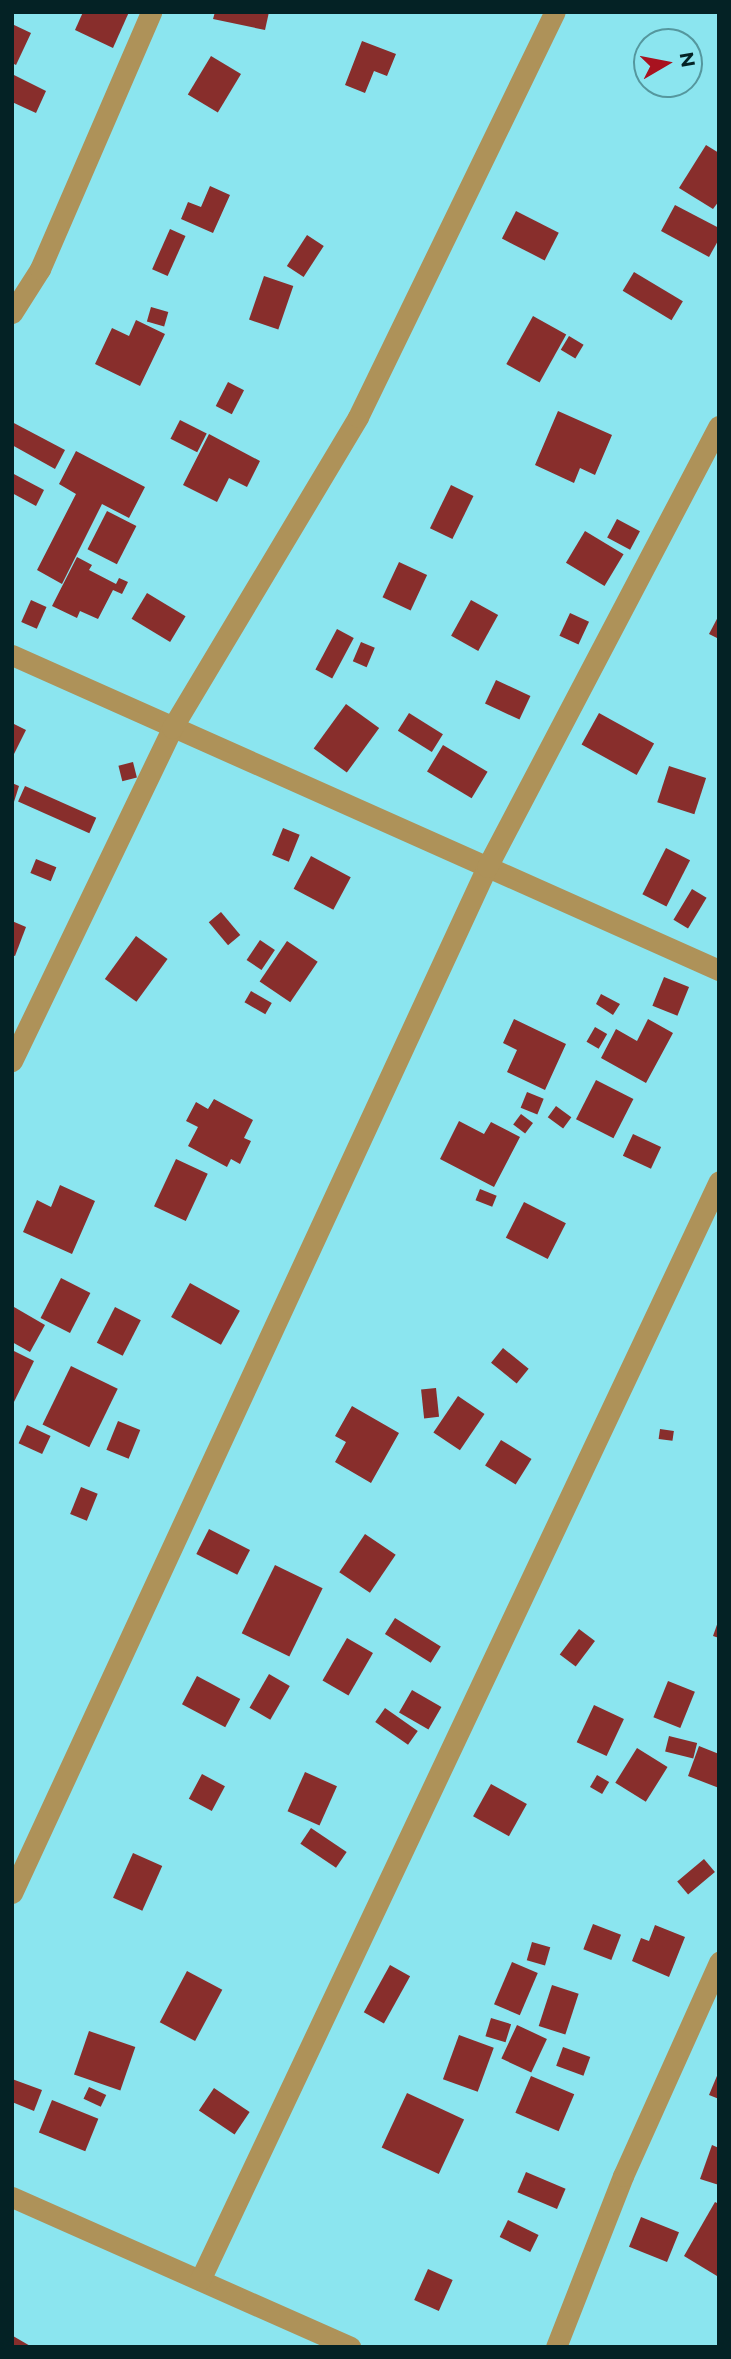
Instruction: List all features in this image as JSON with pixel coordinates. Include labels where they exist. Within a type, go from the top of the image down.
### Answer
[{"type":"street","points":[[12,313],[40,269],[151,12]]},
{"type":"street","points":[[12,1061],[172,728],[358,417],[555,12]]},
{"type":"street","points":[[12,1893],[487,867],[719,426]]},
{"type":"street","points":[[12,655],[719,970]]},
{"type":"street","points":[[200,2280],[719,1181]]},
{"type":"street","points":[[556,2347],[623,2176],[719,1962]]},
{"type":"street","points":[[12,2197],[200,2280],[319,2341],[350,2347]]},
{"type":"building","points":[[83,12],[129,12],[113,48],[75,30]]},
{"type":"building","points":[[215,12],[269,12],[265,30],[213,19]]},
{"type":"building","points":[[12,24],[31,33],[16,65],[12,63]]},
{"type":"building","points":[[362,41],[396,54],[387,76],[374,71],[365,93],[345,85]]},
{"type":"building","points":[[211,56],[241,74],[218,113],[188,95]]},
{"type":"building","points":[[12,74],[46,91],[36,113],[12,102]]},
{"type":"building","points":[[706,145],[719,153],[719,201],[713,209],[679,188]]},
{"type":"building","points":[[210,186],[230,195],[213,233],[181,219],[188,202],[201,207]]},
{"type":"building","points":[[675,205],[719,228],[719,239],[709,257],[661,231]]},
{"type":"building","points":[[516,211],[559,233],[545,260],[502,239]]},
{"type":"building","points":[[170,229],[186,236],[168,276],[152,269]]},
{"type":"building","points":[[307,235],[324,246],[304,277],[287,266]]},
{"type":"building","points":[[634,272],[683,301],[672,320],[623,291]]},
{"type":"building","points":[[264,276],[293,286],[278,330],[249,319]]},
{"type":"building","points":[[151,307],[168,312],[164,326],[147,321]]},
{"type":"building","points":[[533,316],[566,334],[540,383],[506,364]]},
{"type":"building","points":[[136,320],[165,334],[140,386],[95,364],[112,328],[129,336]]},
{"type":"building","points":[[569,336],[584,345],[575,358],[561,350]]},
{"type":"building","points":[[228,382],[244,390],[232,414],[216,406]]},
{"type":"building","points":[[558,411],[612,435],[595,475],[580,468],[574,483],[535,465]]},
{"type":"building","points":[[180,420],[207,434],[197,452],[170,439]]},
{"type":"building","points":[[12,422],[65,450],[55,469],[12,445]]},
{"type":"building","points":[[209,434],[260,461],[247,487],[229,478],[217,502],[183,485]]},
{"type":"building","points":[[76,451],[145,487],[129,518],[102,504],[62,584],[37,570],[76,494],[59,484]]},
{"type":"building","points":[[12,473],[44,490],[36,506],[12,493]]},
{"type":"building","points":[[451,485],[473,496],[452,539],[430,528]]},
{"type":"building","points":[[107,511],[136,526],[117,564],[87,549]]},
{"type":"building","points":[[617,519],[640,531],[630,550],[607,538]]},
{"type":"building","points":[[585,531],[624,554],[605,586],[566,563]]},
{"type":"building","points":[[77,557],[92,565],[89,570],[116,584],[119,578],[128,582],[122,594],[113,590],[98,619],[80,611],[77,618],[52,606]]},
{"type":"building","points":[[399,562],[427,575],[411,610],[383,597]]},
{"type":"building","points":[[147,593],[186,616],[170,642],[132,619]]},
{"type":"building","points":[[31,600],[47,607],[37,629],[21,622]]},
{"type":"building","points":[[471,600],[498,615],[478,651],[451,636]]},
{"type":"building","points":[[570,613],[589,622],[578,645],[559,636]]},
{"type":"building","points":[[719,615],[719,639],[709,634]]},
{"type":"building","points":[[337,629],[354,638],[332,679],[315,670]]},
{"type":"building","points":[[361,642],[375,648],[367,667],[353,661]]},
{"type":"building","points":[[496,680],[530,696],[519,720],[485,704]]},
{"type":"building","points":[[346,704],[379,728],[347,773],[314,748]]},
{"type":"building","points":[[409,713],[443,734],[432,752],[398,731]]},
{"type":"building","points":[[599,713],[654,744],[637,775],[582,744]]},
{"type":"building","points":[[12,723],[26,730],[12,758]]},
{"type":"building","points":[[443,745],[488,772],[472,798],[427,772]]},
{"type":"building","points":[[133,762],[137,778],[122,781],[118,766]]},
{"type":"building","points":[[669,766],[706,778],[694,814],[657,802]]},
{"type":"building","points":[[12,783],[19,786],[13,805],[12,805]]},
{"type":"building","points":[[25,786],[96,818],[89,833],[18,802]]},
{"type":"building","points":[[283,828],[300,835],[289,862],[272,855]]},
{"type":"building","points":[[666,848],[690,860],[666,907],[642,894]]},
{"type":"building","points":[[311,856],[351,877],[333,910],[294,889]]},
{"type":"building","points":[[36,859],[56,867],[51,881],[30,873]]},
{"type":"building","points":[[692,889],[707,898],[688,929],[673,920]]},
{"type":"building","points":[[221,912],[240,935],[228,945],[209,922]]},
{"type":"building","points":[[12,921],[26,927],[15,956],[12,955]]},
{"type":"building","points":[[136,936],[168,959],[136,1002],[105,979]]},
{"type":"building","points":[[260,940],[275,950],[262,970],[247,960]]},
{"type":"building","points":[[287,941],[318,962],[290,1002],[260,982]]},
{"type":"building","points":[[664,977],[689,987],[677,1016],[652,1006]]},
{"type":"building","points":[[251,991],[272,1003],[265,1014],[244,1002]]},
{"type":"building","points":[[601,994],[620,1004],[613,1015],[596,1004]]},
{"type":"building","points":[[514,1019],[566,1044],[545,1090],[507,1072],[517,1050],[503,1043]]},
{"type":"building","points":[[648,1019],[673,1033],[646,1083],[601,1058],[616,1029],[637,1041]]},
{"type":"building","points":[[595,1027],[607,1034],[599,1049],[586,1042]]},
{"type":"building","points":[[596,1080],[633,1099],[613,1138],[576,1119]]},
{"type":"building","points":[[527,1092],[544,1099],[537,1115],[521,1108]]},
{"type":"building","points":[[214,1099],[253,1120],[244,1138],[251,1141],[240,1164],[231,1159],[227,1167],[188,1146],[198,1127],[186,1121],[196,1102],[208,1109]]},
{"type":"building","points":[[556,1106],[571,1117],[563,1128],[548,1117]]},
{"type":"building","points":[[521,1114],[533,1123],[525,1133],[513,1124]]},
{"type":"building","points":[[459,1121],[484,1134],[491,1122],[520,1137],[494,1187],[440,1159]]},
{"type":"building","points":[[633,1134],[661,1147],[651,1169],[623,1156]]},
{"type":"building","points":[[176,1159],[208,1174],[186,1221],[154,1206]]},
{"type":"building","points":[[60,1185],[95,1201],[72,1254],[23,1232],[37,1200],[51,1207]]},
{"type":"building","points":[[480,1189],[497,1196],[492,1207],[476,1200]]},
{"type":"building","points":[[524,1202],[566,1223],[548,1259],[506,1238]]},
{"type":"building","points":[[61,1278],[90,1293],[70,1333],[41,1318]]},
{"type":"building","points":[[190,1283],[240,1311],[221,1345],[171,1317]]},
{"type":"building","points":[[14,1307],[45,1325],[30,1352],[12,1342]]},
{"type":"building","points":[[115,1307],[141,1320],[123,1356],[97,1343]]},
{"type":"building","points":[[503,1348],[529,1369],[517,1384],[491,1363]]},
{"type":"building","points":[[12,1350],[34,1361],[12,1406]]},
{"type":"building","points":[[71,1366],[118,1389],[89,1447],[43,1424]]},
{"type":"building","points":[[436,1388],[439,1417],[424,1418],[421,1390]]},
{"type":"building","points":[[458,1396],[485,1414],[460,1450],[433,1432]]},
{"type":"building","points":[[352,1406],[399,1433],[371,1483],[335,1462],[346,1442],[335,1436]]},
{"type":"building","points":[[118,1421],[140,1430],[129,1459],[106,1450]]},
{"type":"building","points":[[27,1425],[51,1436],[42,1454],[19,1443]]},
{"type":"building","points":[[660,1429],[674,1431],[672,1441],[659,1439]]},
{"type":"building","points":[[501,1440],[532,1459],[516,1485],[485,1465]]},
{"type":"building","points":[[81,1487],[98,1494],[87,1521],[70,1514]]},
{"type":"building","points":[[209,1529],[250,1550],[237,1575],[196,1554]]},
{"type":"building","points":[[365,1534],[396,1555],[370,1593],[339,1572]]},
{"type":"building","points":[[275,1565],[323,1588],[289,1657],[242,1633]]},
{"type":"building","points":[[395,1618],[441,1647],[431,1663],[385,1634]]},
{"type":"building","points":[[719,1619],[719,1638],[713,1636]]},
{"type":"building","points":[[579,1629],[595,1641],[576,1667],[560,1655]]},
{"type":"building","points":[[347,1638],[373,1653],[348,1695],[322,1680]]},
{"type":"building","points":[[269,1674],[290,1686],[270,1720],[250,1708]]},
{"type":"building","points":[[197,1676],[240,1699],[225,1727],[182,1704]]},
{"type":"building","points":[[668,1681],[695,1692],[680,1728],[653,1717]]},
{"type":"building","points":[[412,1690],[441,1707],[428,1730],[399,1713]]},
{"type":"building","points":[[594,1705],[624,1719],[607,1756],[577,1742]]},
{"type":"building","points":[[385,1708],[418,1731],[408,1745],[375,1722]]},
{"type":"building","points":[[669,1736],[697,1743],[693,1759],[665,1752]]},
{"type":"building","points":[[699,1746],[719,1754],[719,1788],[688,1776]]},
{"type":"building","points":[[637,1748],[668,1767],[646,1802],[615,1783]]},
{"type":"building","points":[[305,1772],[337,1786],[319,1826],[288,1811]]},
{"type":"building","points":[[202,1774],[225,1786],[212,1811],[189,1799]]},
{"type":"building","points":[[597,1775],[609,1782],[602,1794],[590,1787]]},
{"type":"building","points":[[491,1784],[527,1804],[509,1836],[473,1816]]},
{"type":"building","points":[[311,1828],[347,1852],[336,1868],[300,1844]]},
{"type":"building","points":[[133,1853],[162,1866],[142,1911],[113,1898]]},
{"type":"building","points":[[704,1859],[715,1872],[688,1895],[677,1881]]},
{"type":"building","points":[[593,1924],[621,1935],[611,1960],[583,1949]]},
{"type":"building","points":[[655,1925],[685,1937],[669,1977],[632,1961],[641,1938],[649,1941]]},
{"type":"building","points":[[532,1942],[550,1947],[545,1966],[527,1960]]},
{"type":"building","points":[[512,1962],[538,1973],[520,2015],[494,2004]]},
{"type":"building","points":[[390,1965],[410,1976],[384,2023],[364,2012]]},
{"type":"building","points":[[187,1971],[222,1990],[195,2041],[160,2022]]},
{"type":"building","points":[[552,1985],[579,1994],[565,2035],[539,2026]]},
{"type":"building","points":[[491,2018],[511,2024],[506,2042],[485,2036]]},
{"type":"building","points":[[517,2025],[547,2039],[531,2072],[501,2059]]},
{"type":"building","points":[[89,2031],[135,2047],[120,2090],[74,2074]]},
{"type":"building","points":[[459,2035],[494,2048],[478,2092],[443,2079]]},
{"type":"building","points":[[563,2047],[590,2057],[583,2076],[556,2066]]},
{"type":"building","points":[[719,2071],[719,2099],[709,2095]]},
{"type":"building","points":[[531,2076],[574,2094],[559,2131],[515,2113]]},
{"type":"building","points":[[12,2079],[42,2090],[34,2111],[12,2102]]},
{"type":"building","points":[[89,2087],[106,2095],[101,2107],[84,2099]]},
{"type":"building","points":[[214,2088],[250,2112],[235,2134],[199,2110]]},
{"type":"building","points":[[407,2093],[464,2120],[439,2174],[382,2147]]},
{"type":"building","points":[[52,2100],[98,2119],[85,2151],[39,2132]]},
{"type":"building","points":[[712,2145],[719,2148],[719,2185],[700,2179]]},
{"type":"building","points":[[526,2172],[566,2189],[557,2209],[517,2192]]},
{"type":"building","points":[[715,2202],[719,2204],[717,2276],[684,2256]]},
{"type":"building","points":[[641,2217],[679,2232],[667,2262],[629,2247]]},
{"type":"building","points":[[508,2220],[539,2235],[530,2252],[500,2237]]},
{"type":"building","points":[[428,2269],[453,2280],[439,2311],[414,2300]]},
{"type":"building","points":[[13,2336],[32,2347],[12,2347]]}]
